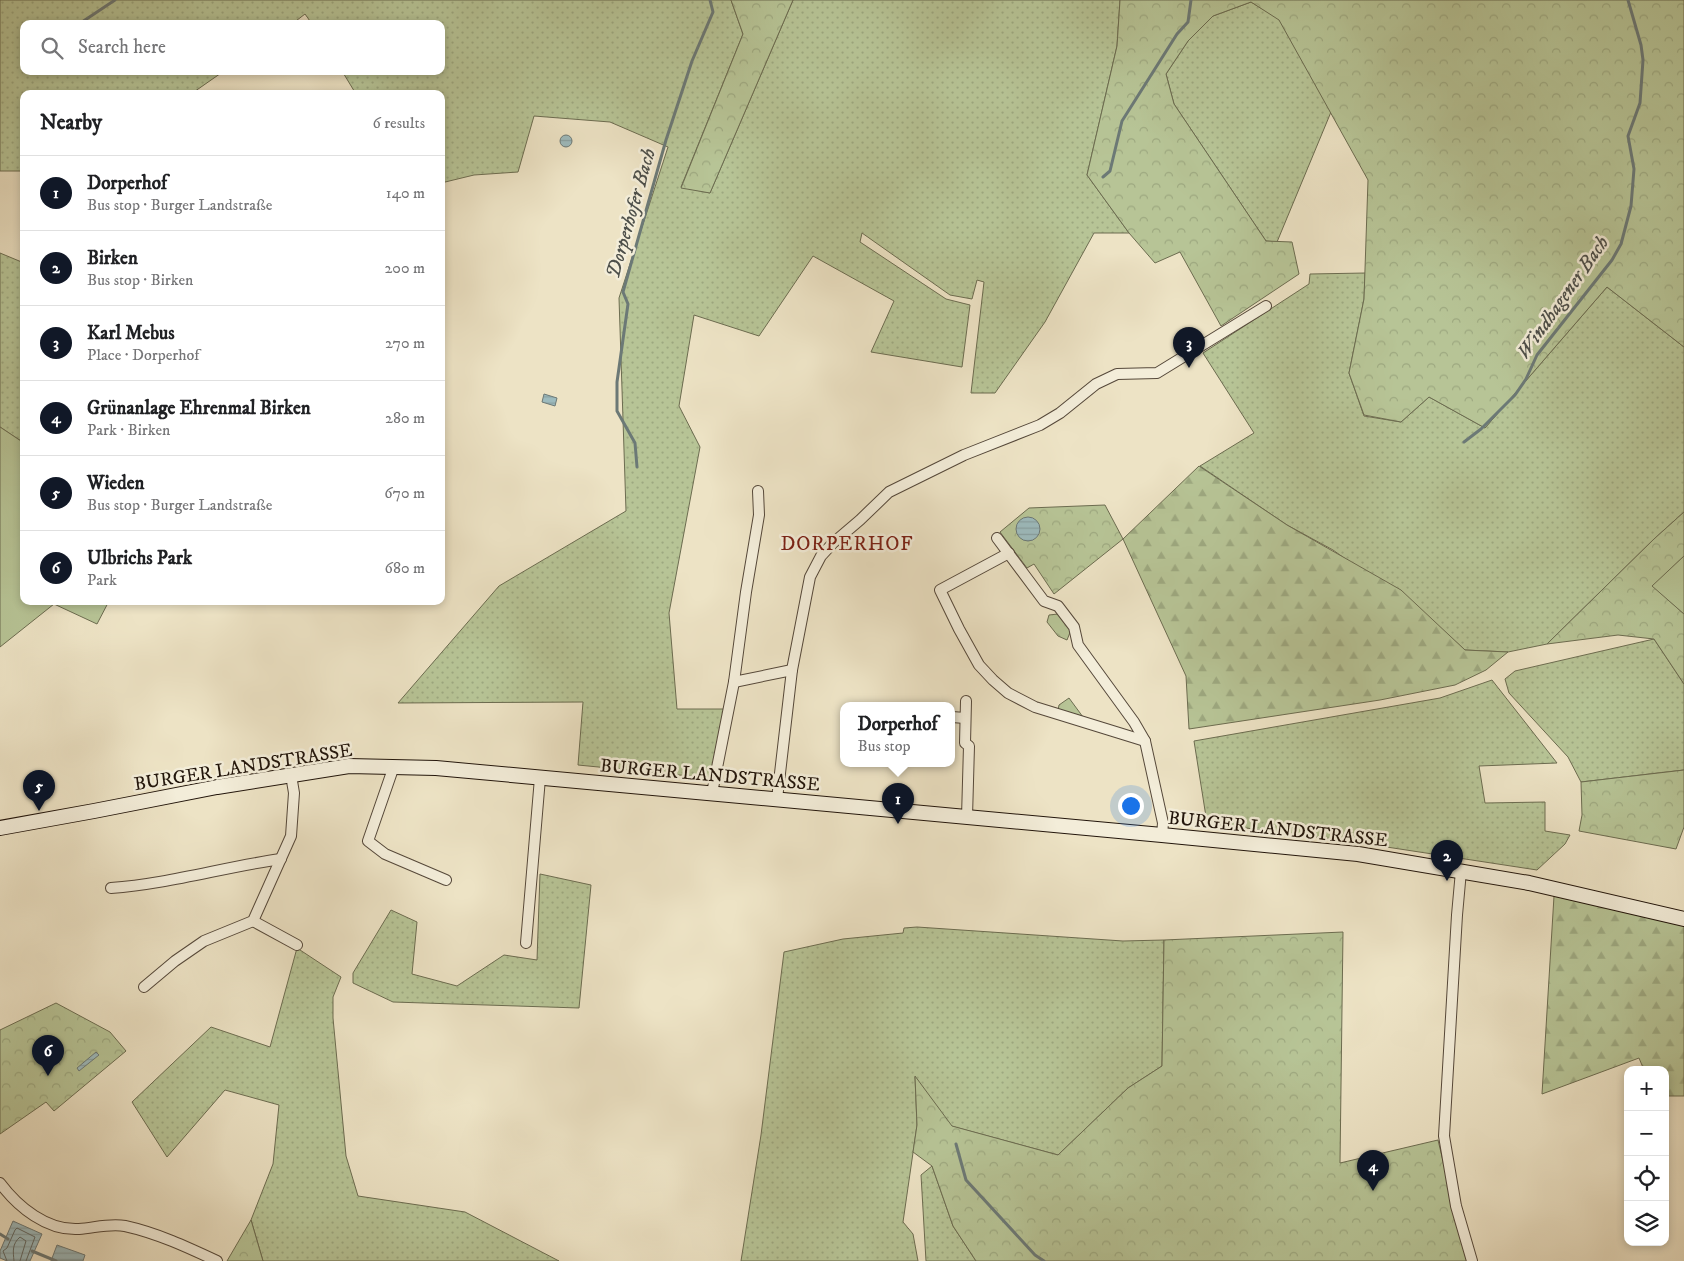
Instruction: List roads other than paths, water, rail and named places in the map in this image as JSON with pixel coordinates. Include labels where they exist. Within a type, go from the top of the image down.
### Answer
[{"type":"main road","name":"BURGER LANDSTRASSE","points":[[0,828],[349,766],[436,768],[1162,834],[1358,854],[1553,888],[1684,919]]},
{"type":"street","points":[[777,799],[792,670],[810,577],[815,564],[833,542],[860,520],[889,492],[964,455],[1040,425],[1060,413],[1096,384],[1117,374],[1158,373],[1266,306]]},
{"type":"street","points":[[712,793],[734,682],[759,515],[758,491]]},
{"type":"street","points":[[997,538],[1044,601],[1058,606],[1074,626],[1078,645],[1134,722],[1145,741],[1164,822],[1162,834]]},
{"type":"street","points":[[1009,553],[940,590],[979,665],[1003,689],[1025,702],[1145,741]]},
{"type":"street","points":[[734,682],[792,670]]},
{"type":"street","points":[[966,701],[965,743],[969,746],[967,817]]},
{"type":"street","points":[[955,717],[965,718]]},
{"type":"street","points":[[394,766],[368,841],[385,854],[446,880]]},
{"type":"street","points":[[144,987],[175,961],[204,941],[253,921],[291,836],[294,793],[291,775]]},
{"type":"street","points":[[526,943],[540,778]]},
{"type":"street","points":[[111,888],[152,883],[281,858]]},
{"type":"street","points":[[1461,871],[1457,907],[1444,1136],[1456,1206],[1472,1261]]},
{"type":"street","points":[[253,921],[297,945]]},
{"type":"street","points":[[0,1182],[23,1207],[45,1222],[69,1229],[114,1225],[125,1226],[169,1239],[217,1261]]},
{"type":"water","points":[[566,135],[572,141],[566,147],[560,141]]},
{"type":"water","points":[[544,394],[557,398],[555,406],[542,402]]},
{"type":"water","points":[[1028,517],[1036,521],[1040,529],[1036,537],[1028,541],[1020,537],[1016,529],[1020,521]]},
{"type":"water","points":[[96,1052],[99,1055],[79,1071],[77,1068]]},
{"type":"water","points":[[13,1221],[42,1234],[30,1261],[7,1261],[0,1258],[0,1251]]},
{"type":"water","points":[[57,1245],[85,1255],[83,1261],[51,1261]]},
{"type":"waterway","points":[[85,20],[115,0]]},
{"type":"waterway","name":"Dorperhofer Bach","points":[[637,467],[635,443],[617,411],[617,382],[628,304],[623,292],[666,140],[692,61],[713,12],[710,0]]},
{"type":"waterway","points":[[1103,177],[1110,171],[1122,121],[1177,34],[1188,22],[1191,0]]},
{"type":"waterway","name":"Windhagener Bach","points":[[1464,442],[1481,429],[1515,395],[1526,379],[1537,355],[1612,260],[1621,244],[1631,206],[1634,169],[1628,136],[1640,103],[1643,60],[1641,45],[1628,0]]},
{"type":"waterway","points":[[956,1144],[966,1180],[1035,1255],[1044,1261]]},
{"type":"waterway","points":[[0,1234],[8,1239]]},
{"type":"waterway","points":[[32,1251],[56,1261]]},
{"type":"place","name":"Karl Mebus","points":[[1189,368]]},
{"type":"place","name":"Wieden","points":[[39,811]]},
{"type":"place","name":"Dorperhof","points":[[898,824]]},
{"type":"place","name":"Birken","points":[[1447,881]]},
{"type":"place","name":"Ulbrichs Park","points":[[48,1076]]},
{"type":"place","name":"Grünanlage Ehrenmal Birken","points":[[1373,1191]]},
{"type":"district","name":"DORPERHOF","points":[[847,543]]}]
